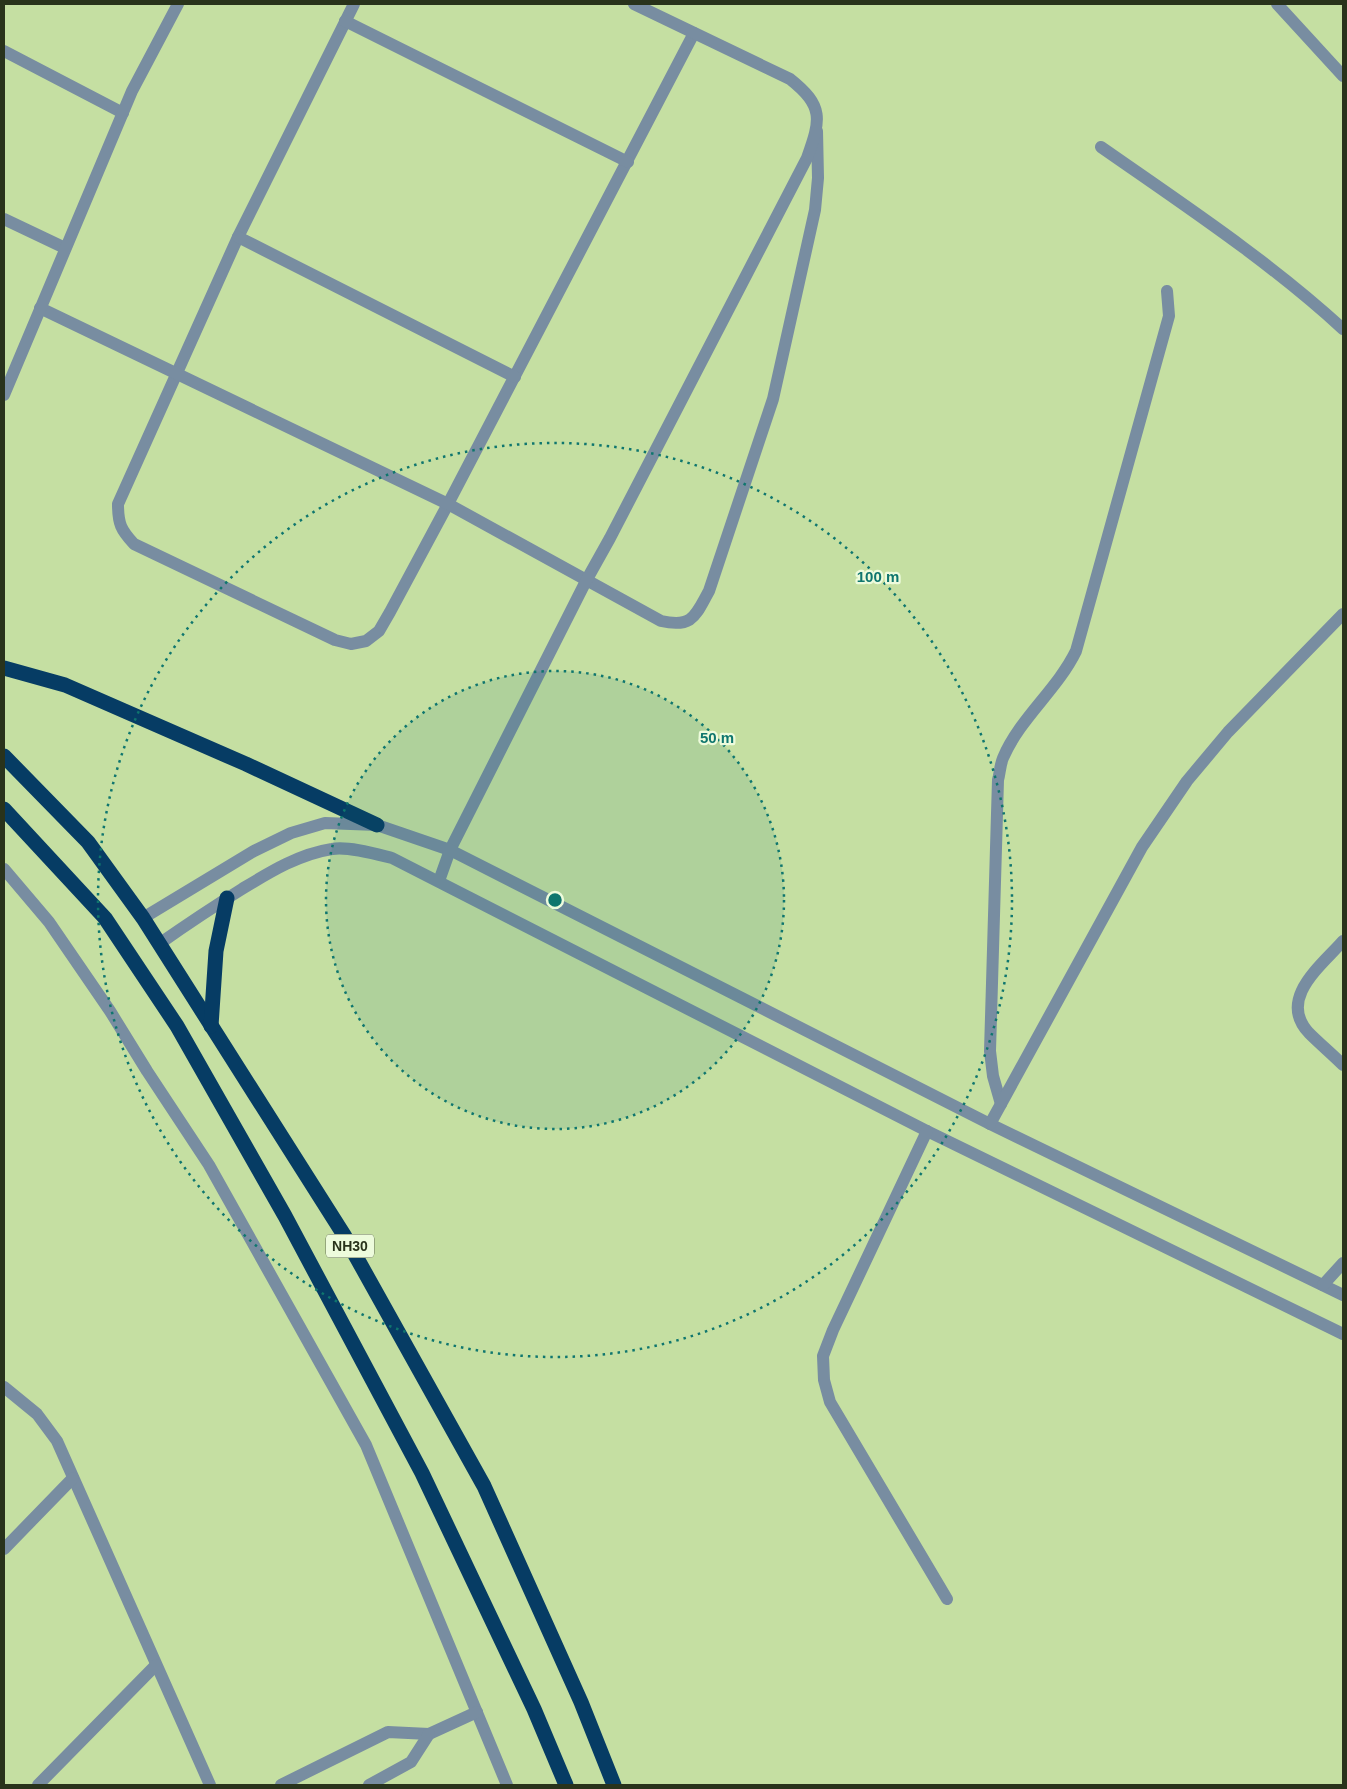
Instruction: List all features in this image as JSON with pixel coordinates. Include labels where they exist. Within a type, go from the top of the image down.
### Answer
[{"type":"highway","points":[[4,668],[65,685],[377,824]]},
{"type":"highway","name":"NH30","points":[[4,756],[88,842],[143,918],[344,1235],[484,1486],[581,1702],[614,1785]]},
{"type":"highway","name":"NH30","points":[[4,809],[105,918],[177,1026],[285,1216],[422,1473],[534,1709],[566,1785]]},
{"type":"highway","points":[[211,1026],[216,951],[227,898]]},
{"type":"street","points":[[4,395],[7,378],[40,308],[132,91],[178,4]]},
{"type":"street","points":[[354,4],[238,237],[118,504],[118,519],[123,533],[134,544],[335,640],[351,644],[366,641],[378,631],[448,504],[694,33]]},
{"type":"street","points":[[40,308],[448,504],[661,622],[676,624],[688,622],[697,613],[709,590],[773,399],[815,210],[818,178],[817,112],[807,92],[790,79],[634,4]]},
{"type":"street","points":[[1277,4],[1343,76]]},
{"type":"street","points":[[345,21],[628,162]]},
{"type":"street","points":[[4,51],[123,113]]},
{"type":"street","points":[[438,881],[450,850],[586,581],[802,166],[817,131]]},
{"type":"street","points":[[1101,147],[1250,252],[1324,311],[1343,329]]},
{"type":"street","points":[[4,219],[65,248]]},
{"type":"street","points":[[238,237],[515,377]]},
{"type":"street","points":[[1001,1104],[993,1076],[990,1051],[998,780],[1002,760],[1012,738],[1053,688],[1076,651],[1169,316],[1167,291]]},
{"type":"street","points":[[990,1124],[1142,847],[1187,781],[1228,732],[1343,614]]},
{"type":"street","points":[[143,918],[254,851],[291,833],[325,823],[377,824],[450,850],[990,1124],[1343,1295]]},
{"type":"street","points":[[159,944],[207,910],[272,870],[302,857],[333,848],[366,852],[392,858],[927,1131],[1343,1334]]},
{"type":"street","points":[[4,869],[49,922],[110,1011],[219,1182],[366,1445],[507,1785]]},
{"type":"street","points":[[1343,941],[1304,985],[1298,999],[1297,1011],[1300,1020],[1308,1032],[1343,1065]]},
{"type":"street","points":[[927,1131],[832,1330],[823,1356],[824,1380],[830,1402],[947,1599]]},
{"type":"street","points":[[1323,1285],[1343,1263]]},
{"type":"street","points":[[4,1387],[37,1414],[49,1427],[57,1441],[210,1785]]},
{"type":"street","points":[[4,1549],[74,1478]]},
{"type":"street","points":[[38,1785],[156,1665]]},
{"type":"street","points":[[281,1785],[388,1732],[429,1734],[477,1712]]},
{"type":"street","points":[[369,1785],[411,1762],[429,1734]]}]
